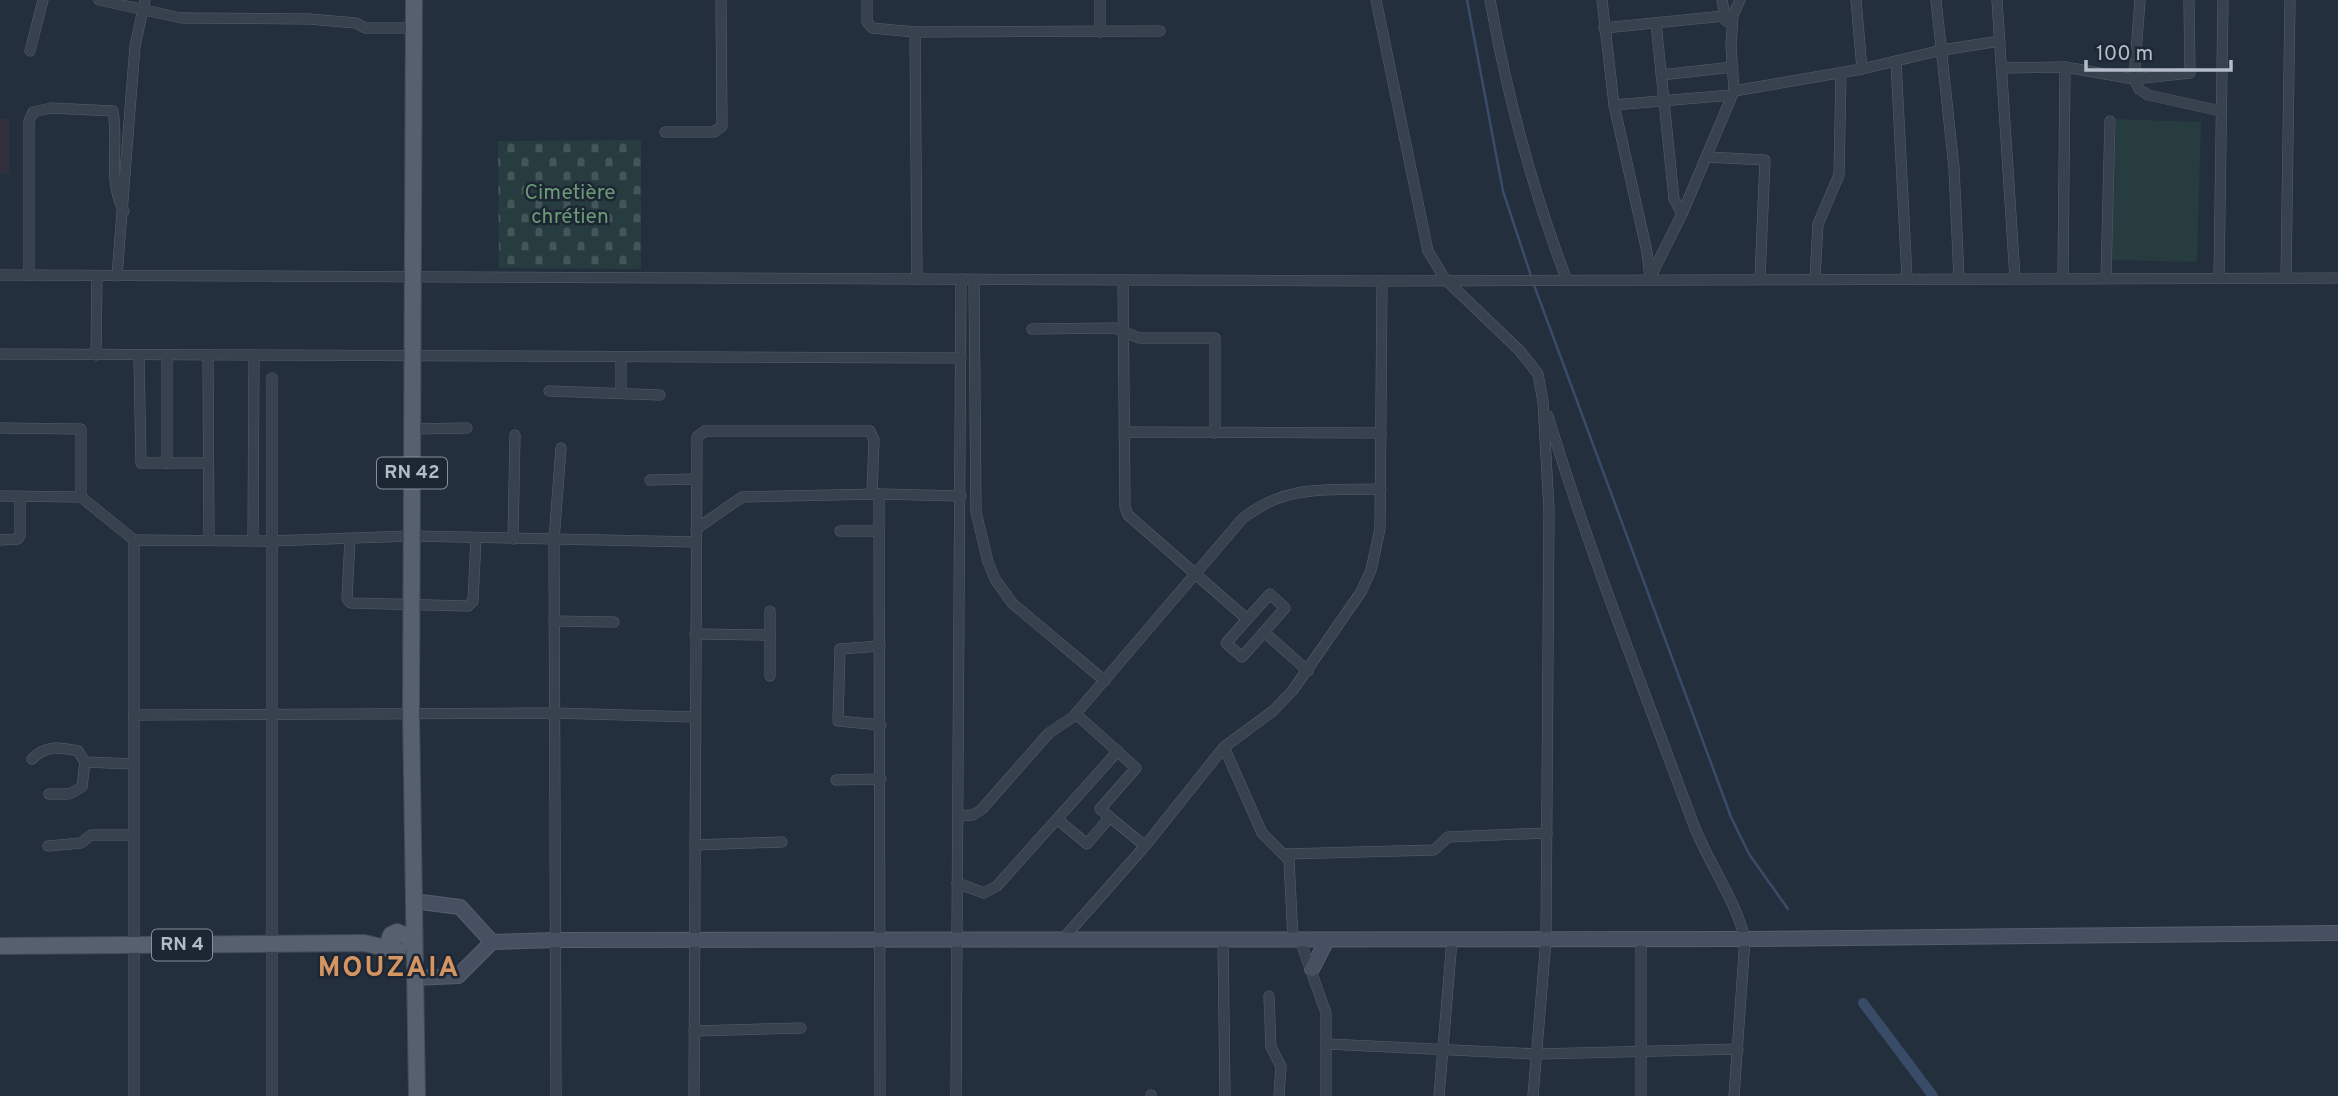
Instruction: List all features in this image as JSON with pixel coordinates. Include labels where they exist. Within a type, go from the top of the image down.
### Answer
[{"type":"main road","name":"RN 42","points":[[396,941],[413,901],[411,537],[414,0]]},
{"type":"main road","points":[[416,1096],[414,978],[396,941],[407,912],[413,901],[460,907],[492,942]]},
{"type":"main road","points":[[414,978],[458,976],[492,942],[556,940],[1641,940],[2338,933]]},
{"type":"main road","points":[[1312,969],[1327,940]]},
{"type":"main road","points":[[396,941],[414,978]]},
{"type":"main road","name":"RN 4","points":[[0,946],[272,946],[396,941]]},
{"type":"street","points":[[30,51],[43,0]]},
{"type":"street","points":[[99,0],[181,18],[309,19],[356,23],[365,29],[414,28]]},
{"type":"street","points":[[117,276],[135,46],[145,0]]},
{"type":"street","points":[[665,132],[714,132],[722,126],[721,0]]},
{"type":"street","points":[[867,0],[867,22],[872,29],[915,32],[1160,32]]},
{"type":"street","points":[[1100,0],[1100,32]]},
{"type":"street","points":[[1377,0],[1428,251],[1445,279],[1520,351],[1538,374],[1581,524],[1699,839],[1740,919],[1745,939],[1734,1096]]},
{"type":"street","points":[[1490,0],[1511,102],[1541,213],[1566,278]]},
{"type":"street","points":[[1602,0],[1614,104],[1650,278]]},
{"type":"street","points":[[1650,278],[1682,214],[1733,93],[1731,46],[1721,0]]},
{"type":"street","points":[[1731,46],[1734,15],[1740,0]]},
{"type":"street","points":[[1856,0],[1862,69]]},
{"type":"street","points":[[1936,0],[1954,168],[1959,278]]},
{"type":"street","points":[[1997,0],[2015,278]]},
{"type":"street","points":[[2140,0],[2134,79],[2139,89],[2148,95],[2221,111]]},
{"type":"street","points":[[2002,68],[2065,67],[2134,79],[2190,73],[2189,0]]},
{"type":"street","points":[[2219,278],[2223,0]]},
{"type":"street","points":[[2286,278],[2290,0]]},
{"type":"street","points":[[1604,27],[1724,16]]},
{"type":"street","points":[[1656,23],[1674,199],[1682,214]]},
{"type":"street","points":[[915,32],[917,279]]},
{"type":"street","points":[[1614,104],[1662,102],[1733,93],[1862,69],[1942,50],[2000,41]]},
{"type":"street","points":[[1896,61],[1907,278]]},
{"type":"street","points":[[1661,75],[1733,67]]},
{"type":"street","points":[[2063,278],[2065,67]]},
{"type":"street","points":[[1815,278],[1818,225],[1839,175],[1841,73]]},
{"type":"street","points":[[29,275],[29,121],[33,112],[51,108],[113,111],[117,132],[115,183],[118,201],[124,211]]},
{"type":"street","points":[[2106,278],[2110,121]]},
{"type":"street","points":[[1706,158],[1765,160],[1760,278]]},
{"type":"street","points":[[0,275],[1382,281],[1550,278],[2338,278]]},
{"type":"street","points":[[96,355],[97,276]]},
{"type":"street","points":[[956,1096],[961,279]]},
{"type":"street","points":[[974,279],[975,500],[988,562],[1002,592],[1012,603],[1105,681]]},
{"type":"street","points":[[1123,280],[1123,499],[1128,515],[1247,619]]},
{"type":"street","points":[[1062,940],[1144,846],[1224,747],[1273,711],[1308,671],[1350,611],[1371,570],[1380,529],[1382,281]]},
{"type":"street","points":[[1032,329],[1125,330],[1139,338],[1215,338],[1215,433]]},
{"type":"street","points":[[0,354],[139,357],[413,355],[961,358]]},
{"type":"street","points":[[166,463],[167,355]]},
{"type":"street","points":[[208,355],[209,540]]},
{"type":"street","points":[[253,540],[254,355]]},
{"type":"street","points":[[139,357],[141,463],[208,463]]},
{"type":"street","points":[[621,357],[621,393]]},
{"type":"street","points":[[272,378],[272,1096]]},
{"type":"street","points":[[549,391],[660,394]]},
{"type":"street","points":[[1533,1096],[1546,940],[1549,510],[1544,401]]},
{"type":"street","points":[[0,428],[81,429],[80,496]]},
{"type":"street","points":[[412,429],[467,428]]},
{"type":"street","points":[[694,1096],[697,437],[705,431],[870,431],[874,440],[879,531],[880,1096]]},
{"type":"street","points":[[1124,432],[1381,433]]},
{"type":"street","points":[[513,539],[516,435]]},
{"type":"street","points":[[556,1096],[554,540],[561,449]]},
{"type":"street","points":[[650,480],[697,479]]},
{"type":"street","points":[[958,816],[973,815],[982,809],[1049,733],[1076,714],[1243,518],[1277,496],[1298,491],[1381,489]]},
{"type":"street","points":[[696,528],[742,497],[875,494],[961,496]]},
{"type":"street","points":[[0,496],[80,496],[134,540],[270,541],[411,537],[696,542]]},
{"type":"street","points":[[0,540],[18,539],[20,536],[20,496]]},
{"type":"street","points":[[840,531],[879,531]]},
{"type":"street","points":[[350,539],[347,599],[351,603],[468,606],[473,601],[476,538]]},
{"type":"street","points":[[134,540],[134,1096]]},
{"type":"street","points":[[1269,594],[1285,608],[1264,632],[1242,657],[1226,643],[1269,594]]},
{"type":"street","points":[[770,611],[771,676]]},
{"type":"street","points":[[554,621],[614,622]]},
{"type":"street","points":[[1264,632],[1308,671]]},
{"type":"street","points":[[695,634],[770,635]]},
{"type":"street","points":[[880,646],[839,649],[838,721],[881,725]]},
{"type":"street","points":[[134,715],[554,713],[694,717]]},
{"type":"street","points":[[1076,714],[1136,768],[1100,809],[1144,846]]},
{"type":"street","points":[[32,759],[41,749],[60,747],[78,751],[85,762],[82,787],[69,794],[49,794]]},
{"type":"street","points":[[1224,747],[1262,833],[1286,854],[1292,874],[1296,940],[1312,969],[1325,1005],[1326,1096]]},
{"type":"street","points":[[957,883],[984,893],[991,891],[1118,751]]},
{"type":"street","points":[[85,762],[133,764]]},
{"type":"street","points":[[836,780],[881,779]]},
{"type":"street","points":[[1057,819],[1087,844],[1110,817]]},
{"type":"street","points":[[1286,854],[1434,850],[1448,836],[1547,832]]},
{"type":"street","points":[[48,846],[81,843],[91,835],[133,835]]},
{"type":"street","points":[[695,845],[782,842]]},
{"type":"street","points":[[1223,940],[1225,1096]]},
{"type":"street","points":[[1439,1096],[1452,940]]},
{"type":"street","points":[[1641,940],[1641,1096]]},
{"type":"street","points":[[1269,996],[1270,1047],[1281,1066],[1279,1096]]},
{"type":"street","points":[[694,1031],[801,1028]]},
{"type":"street","points":[[1326,1044],[1536,1054],[1738,1049]]},
{"type":"shaded area","points":[[0,119],[9,119],[9,174],[0,174]]},
{"type":"green space","points":[[2116,119],[2201,122],[2197,262],[2112,260]]},
{"type":"green space","name":"Cimetière chrétien","points":[[641,140],[641,269],[499,268],[498,141]]},
{"type":"waterway","points":[[1467,0],[1503,191],[1532,279]]},
{"type":"waterway","points":[[1534,285],[1731,817],[1749,854],[1788,909]]},
{"type":"waterway","points":[[1863,1003],[1933,1096]]},
{"type":"district","name":"MOUZAIA","points":[[389,969]]}]
